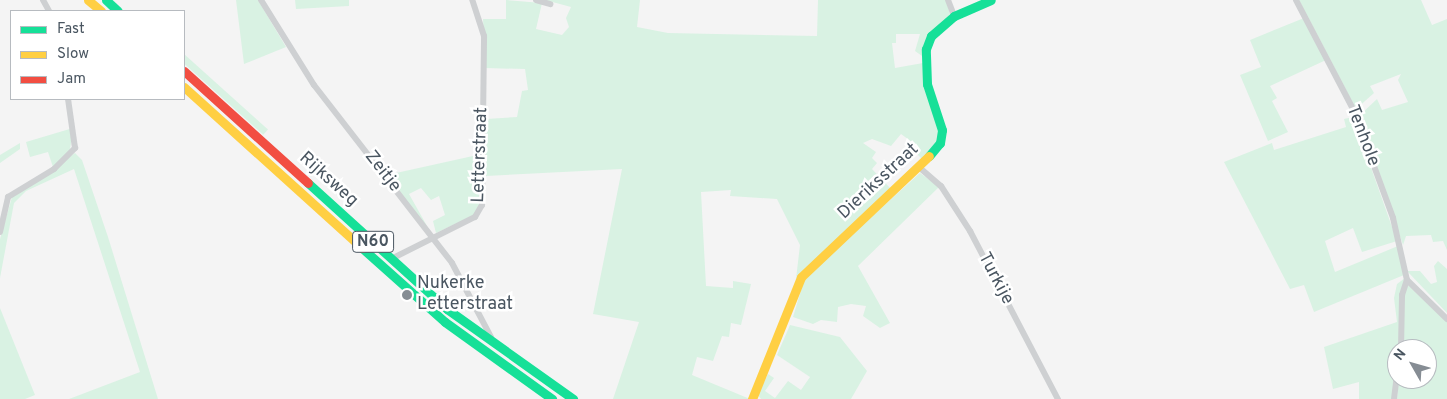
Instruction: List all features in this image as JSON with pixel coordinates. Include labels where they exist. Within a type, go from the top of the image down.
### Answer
[{"type":"main road","points":[[88,0],[100,10]]},
{"type":"main road","points":[[106,0],[117,10]]},
{"type":"main road","name":"Dieriksstraat","points":[[752,399],[801,277],[920,168],[942,134],[928,90],[926,49],[931,36],[954,16],[992,0]]},
{"type":"main road","name":"Rijksweg","points":[[185,72],[391,259],[495,347],[573,399]]},
{"type":"main road","name":"Rijksweg","points":[[185,88],[445,322],[552,399]]},
{"type":"street","name":"Zeitje","points":[[261,0],[314,85],[452,263],[495,347]]},
{"type":"street","name":"Letterstraat","points":[[391,259],[475,217],[484,199],[484,36],[472,0]]},
{"type":"street","points":[[536,0],[550,4]]},
{"type":"street","points":[[948,0],[954,16]]},
{"type":"street","name":"Tenhole","points":[[1296,0],[1357,119],[1392,218],[1407,280],[1402,295],[1401,339]]},
{"type":"street","points":[[0,232],[8,197],[54,169],[76,148],[68,100]]},
{"type":"street","name":"Turkije","points":[[920,168],[941,186],[970,231],[1058,399]]},
{"type":"street","points":[[1407,280],[1447,319]]},
{"type":"green space","points":[[236,0],[258,0],[286,47],[244,64]]},
{"type":"green space","points":[[295,0],[349,0],[349,6],[296,9]]},
{"type":"green space","points":[[506,0],[542,3],[536,29],[562,35],[569,27],[566,18],[571,7],[545,0],[640,0],[637,27],[668,33],[817,36],[818,0],[946,0],[950,14],[922,56],[915,51],[920,34],[896,34],[896,43],[892,43],[895,68],[923,63],[940,137],[923,160],[913,150],[916,145],[901,134],[891,146],[872,139],[863,143],[876,152],[872,158],[877,163],[872,169],[892,190],[796,279],[800,245],[777,199],[730,196],[731,190],[701,192],[706,286],[733,288],[733,281],[751,284],[741,325],[731,323],[729,337],[722,336],[713,361],[697,357],[692,375],[750,399],[613,399],[639,322],[593,314],[622,169],[486,176],[486,119],[517,117],[522,91],[528,90],[525,69],[485,68],[483,19],[506,19]]},
{"type":"green space","points":[[1299,0],[1421,0],[1432,25],[1447,19],[1447,250],[1443,241],[1433,242],[1431,235],[1406,236],[1403,245],[1359,116],[1377,99],[1382,110],[1408,102],[1398,80],[1401,74],[1370,86],[1374,93],[1356,109]]},
{"type":"green space","points":[[1304,18],[1326,60],[1270,86],[1277,98],[1272,101],[1288,132],[1268,141],[1240,75],[1261,67],[1250,40]]},
{"type":"green space","points":[[185,55],[268,130],[263,135],[185,64]]},
{"type":"green space","points":[[1353,117],[1397,241],[1362,252],[1353,228],[1325,241],[1335,272],[1398,246],[1404,275],[1314,312],[1304,285],[1290,289],[1224,162],[1272,143],[1274,150],[1346,127],[1344,119]]},
{"type":"green space","points":[[73,128],[70,150],[53,167],[48,152],[30,157],[26,142]]},
{"type":"green space","points":[[20,143],[20,149],[0,163],[0,155]]},
{"type":"green space","points":[[75,153],[82,160],[108,237],[158,399],[69,399],[140,372],[74,169],[26,191],[14,203],[0,278],[0,239],[12,197]]},
{"type":"green space","points":[[482,154],[482,200],[474,215],[436,233],[433,221],[445,215],[439,196],[431,200],[421,188],[409,194],[431,233],[387,175]]},
{"type":"green space","points":[[920,173],[939,187],[858,266],[890,323],[880,328],[863,316],[866,306],[851,304],[838,307],[837,322],[821,320],[813,324],[793,317],[805,277]]},
{"type":"green space","points":[[1438,261],[1447,269],[1447,313],[1407,271],[1420,271],[1431,284],[1437,282],[1434,266]]},
{"type":"green space","points":[[1405,278],[1399,339],[1387,339],[1387,389],[1394,389],[1393,399],[1359,399],[1359,382],[1333,389],[1324,347],[1397,322],[1394,298],[1397,284]]},
{"type":"green space","points":[[1408,285],[1447,322],[1447,399],[1397,399],[1398,389],[1437,389],[1437,339],[1403,339],[1403,296]]},
{"type":"green space","points":[[0,308],[35,395],[25,399],[0,399]]},
{"type":"green space","points":[[790,325],[840,337],[867,371],[851,399],[761,399],[758,395],[768,374],[774,378],[765,391],[775,398],[788,381],[801,390],[810,377],[777,355]]},
{"type":"traffic: fast","points":[[106,0],[117,10]]},
{"type":"traffic: fast","points":[[929,156],[940,143],[942,130],[927,84],[926,49],[931,36],[954,16],[991,0]]},
{"type":"traffic: fast","points":[[308,183],[447,309],[573,399]]},
{"type":"traffic: fast","points":[[362,248],[445,322],[552,399]]},
{"type":"traffic: slow","points":[[88,0],[100,10]]},
{"type":"traffic: slow","points":[[185,88],[362,248]]},
{"type":"traffic: slow","points":[[752,399],[801,277],[929,156]]},
{"type":"traffic: jam","points":[[185,72],[308,183]]},
{"type":"place","name":"Nukerke Letterstraat","points":[[407,295]]}]
